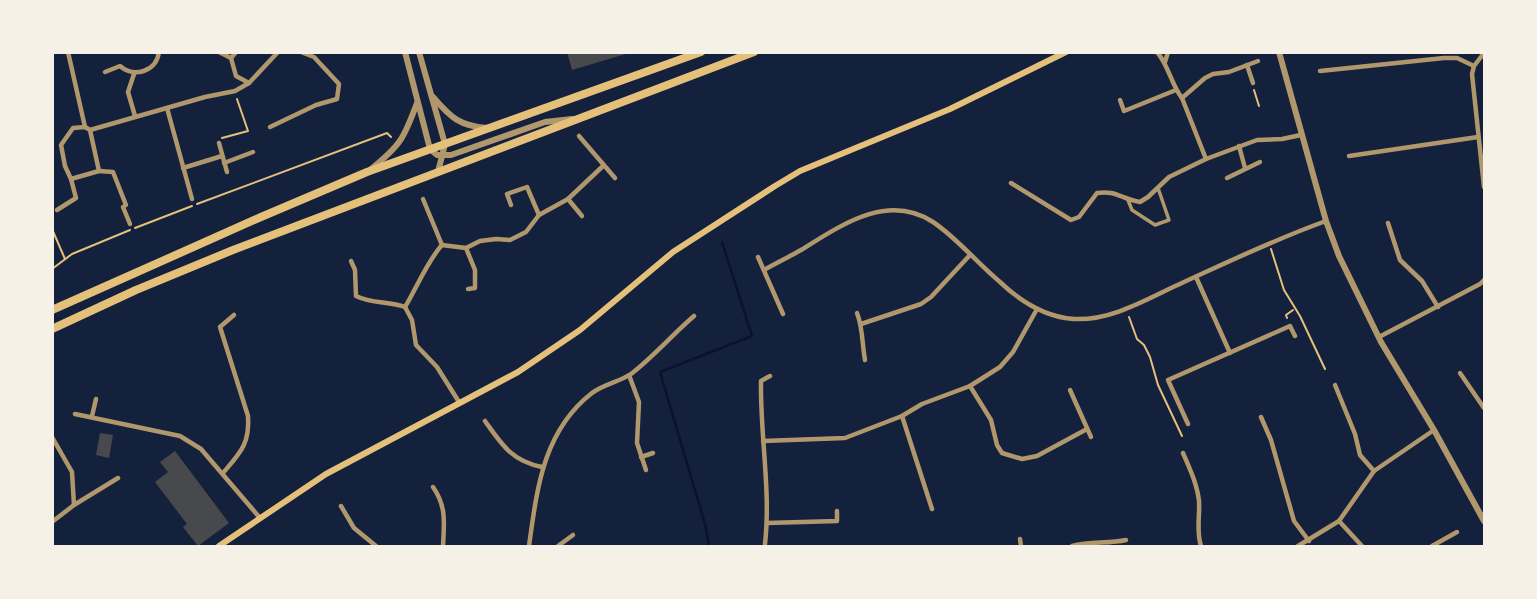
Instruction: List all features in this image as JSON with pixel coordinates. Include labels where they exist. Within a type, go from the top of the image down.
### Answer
[{"type":"highway","points":[[52,310],[367,173],[701,52]]},
{"type":"highway","points":[[52,330],[136,290],[233,250],[754,52]]},
{"type":"main road","points":[[219,547],[326,474],[546,354],[580,330],[673,252],[800,171],[950,109],[1066,52]]},
{"type":"street","points":[[68,52],[85,127]]},
{"type":"street","points":[[105,72],[120,66],[128,73],[134,74],[153,66],[158,61],[159,52]]},
{"type":"street","points":[[219,52],[231,58],[236,76],[249,83]]},
{"type":"street","points":[[231,58],[236,52]]},
{"type":"street","points":[[90,130],[214,95],[235,92],[249,83],[278,52]]},
{"type":"street","points":[[270,127],[316,105],[337,99],[339,84],[316,55],[301,52]]},
{"type":"street","points":[[405,52],[430,149],[436,155],[443,156],[545,122],[574,119]]},
{"type":"street","points":[[419,52],[445,144],[438,172]]},
{"type":"street","points":[[1157,52],[1165,61],[1176,90],[1182,98],[1206,159]]},
{"type":"street","points":[[1165,61],[1168,52]]},
{"type":"street","points":[[1279,52],[1326,221],[1339,256],[1379,337],[1485,521]]},
{"type":"street","points":[[1485,53],[1474,66],[1472,74],[1485,187]]},
{"type":"street","points":[[1320,71],[1444,58],[1457,58],[1474,66]]},
{"type":"street","points":[[1182,98],[1205,78],[1258,61]]},
{"type":"street","points":[[1247,65],[1254,83]]},
{"type":"street","points":[[134,74],[128,92],[135,116]]},
{"type":"street","points":[[1120,100],[1124,111],[1176,90]]},
{"type":"street","points":[[430,93],[454,119],[467,126],[487,128]]},
{"type":"street","points":[[367,173],[387,157],[404,138],[417,103]]},
{"type":"street","points":[[167,108],[192,199]]},
{"type":"street","points":[[57,209],[76,198],[61,145],[73,128],[85,127],[90,130],[99,171]]},
{"type":"street","points":[[579,135],[615,178]]},
{"type":"street","points":[[1011,183],[1071,220],[1079,217],[1097,193],[1110,191],[1128,200],[1140,202],[1169,177],[1206,159],[1257,140],[1301,135]]},
{"type":"street","points":[[1349,156],[1478,137]]},
{"type":"street","points":[[218,141],[227,172]]},
{"type":"street","points":[[1239,146],[1245,168]]},
{"type":"street","points":[[224,163],[253,152]]},
{"type":"street","points":[[183,168],[222,156]]},
{"type":"street","points":[[1227,178],[1260,162]]},
{"type":"street","points":[[442,245],[466,248],[480,241],[510,240],[526,232],[539,215],[568,199],[603,166]]},
{"type":"street","points":[[71,179],[99,171],[113,172],[126,205],[123,208],[130,224]]},
{"type":"street","points":[[512,205],[507,194],[527,187],[539,215]]},
{"type":"street","points":[[1128,200],[1132,210],[1154,225],[1169,220],[1158,188]]},
{"type":"street","points":[[423,199],[442,245]]},
{"type":"street","points":[[568,199],[582,216]]},
{"type":"street","points":[[764,270],[837,228],[871,213],[889,210],[909,212],[932,221],[1014,295],[1037,309],[1066,318],[1090,319],[1125,309],[1326,221]]},
{"type":"street","points":[[1388,223],[1400,260],[1422,281],[1438,307]]},
{"type":"street","points":[[405,307],[433,254],[442,245]]},
{"type":"street","points":[[466,248],[475,270],[475,288],[468,289]]},
{"type":"street","points":[[862,324],[922,304],[970,255]]},
{"type":"street","points":[[758,257],[783,314]]},
{"type":"street","points":[[351,261],[355,270],[356,296],[369,303],[393,302],[405,307],[412,320],[416,345],[437,367],[459,402]]},
{"type":"street","points":[[1196,276],[1230,353]]},
{"type":"street","points":[[1379,337],[1480,285],[1485,279]]},
{"type":"street","points":[[763,441],[845,438],[970,386],[1000,367],[1013,352],[1037,309]]},
{"type":"street","points":[[857,313],[862,324],[861,339],[865,360]]},
{"type":"street","points":[[223,473],[244,449],[249,429],[248,416],[218,326],[234,315]]},
{"type":"street","points":[[529,547],[542,467],[550,444],[569,415],[592,393],[629,375],[694,316]]},
{"type":"street","points":[[1188,424],[1168,380],[1290,326],[1295,336]]},
{"type":"street","points":[[1460,373],[1485,408]]},
{"type":"street","points":[[629,375],[639,402],[638,443],[646,470]]},
{"type":"street","points":[[765,544],[767,523],[761,381],[769,376]]},
{"type":"street","points":[[1335,385],[1355,434],[1360,455],[1374,471]]},
{"type":"street","points":[[970,386],[991,420],[997,445],[1002,453],[1022,459],[1037,456],[1087,429]]},
{"type":"street","points":[[1070,390],[1091,438]]},
{"type":"street","points":[[92,416],[96,399]]},
{"type":"street","points":[[75,414],[180,436],[201,449],[260,518]]},
{"type":"street","points":[[902,416],[932,509]]},
{"type":"street","points":[[1261,417],[1294,521],[1309,541]]},
{"type":"street","points":[[485,421],[512,455],[527,464],[542,467]]},
{"type":"street","points":[[1298,547],[1339,521],[1374,471],[1434,430]]},
{"type":"street","points":[[52,438],[72,472],[74,505]]},
{"type":"street","points":[[641,457],[653,453]]},
{"type":"street","points":[[1182,453],[1199,498],[1198,529],[1201,547]]},
{"type":"street","points":[[52,522],[118,478]]},
{"type":"street","points":[[433,487],[441,498],[445,517],[443,547]]},
{"type":"street","points":[[341,506],[354,528],[376,547]]},
{"type":"street","points":[[767,523],[837,521],[837,511]]},
{"type":"street","points":[[1339,521],[1362,547]]},
{"type":"street","points":[[1432,547],[1457,532]]},
{"type":"street","points":[[558,547],[573,535]]},
{"type":"street","points":[[1020,539],[1021,547]]},
{"type":"street","points":[[1072,547],[1086,542],[1105,544],[1126,540]]},
{"type":"path","points":[[1254,83],[1259,106]]},
{"type":"path","points":[[218,141],[248,131],[235,92]]},
{"type":"path","points":[[52,269],[72,254],[276,174],[387,134],[392,137]]},
{"type":"path","points":[[52,229],[65,260]]},
{"type":"path","points":[[1269,245],[1284,290],[1300,316],[1325,369]]},
{"type":"path","points":[[1125,309],[1134,332],[1150,357],[1158,385],[1182,436]]},
{"type":"path","points":[[1290,326],[1286,315],[1295,309]]},
{"type":"building","points":[[567,52],[629,52],[629,53],[572,70]]},
{"type":"building","points":[[100,433],[113,435],[109,458],[96,455]]},
{"type":"building","points":[[175,451],[229,523],[198,546],[183,527],[187,524],[155,482],[168,472],[160,462]]},
{"type":"waterway","points":[[709,546],[705,524],[660,372],[752,336],[722,242]]}]
